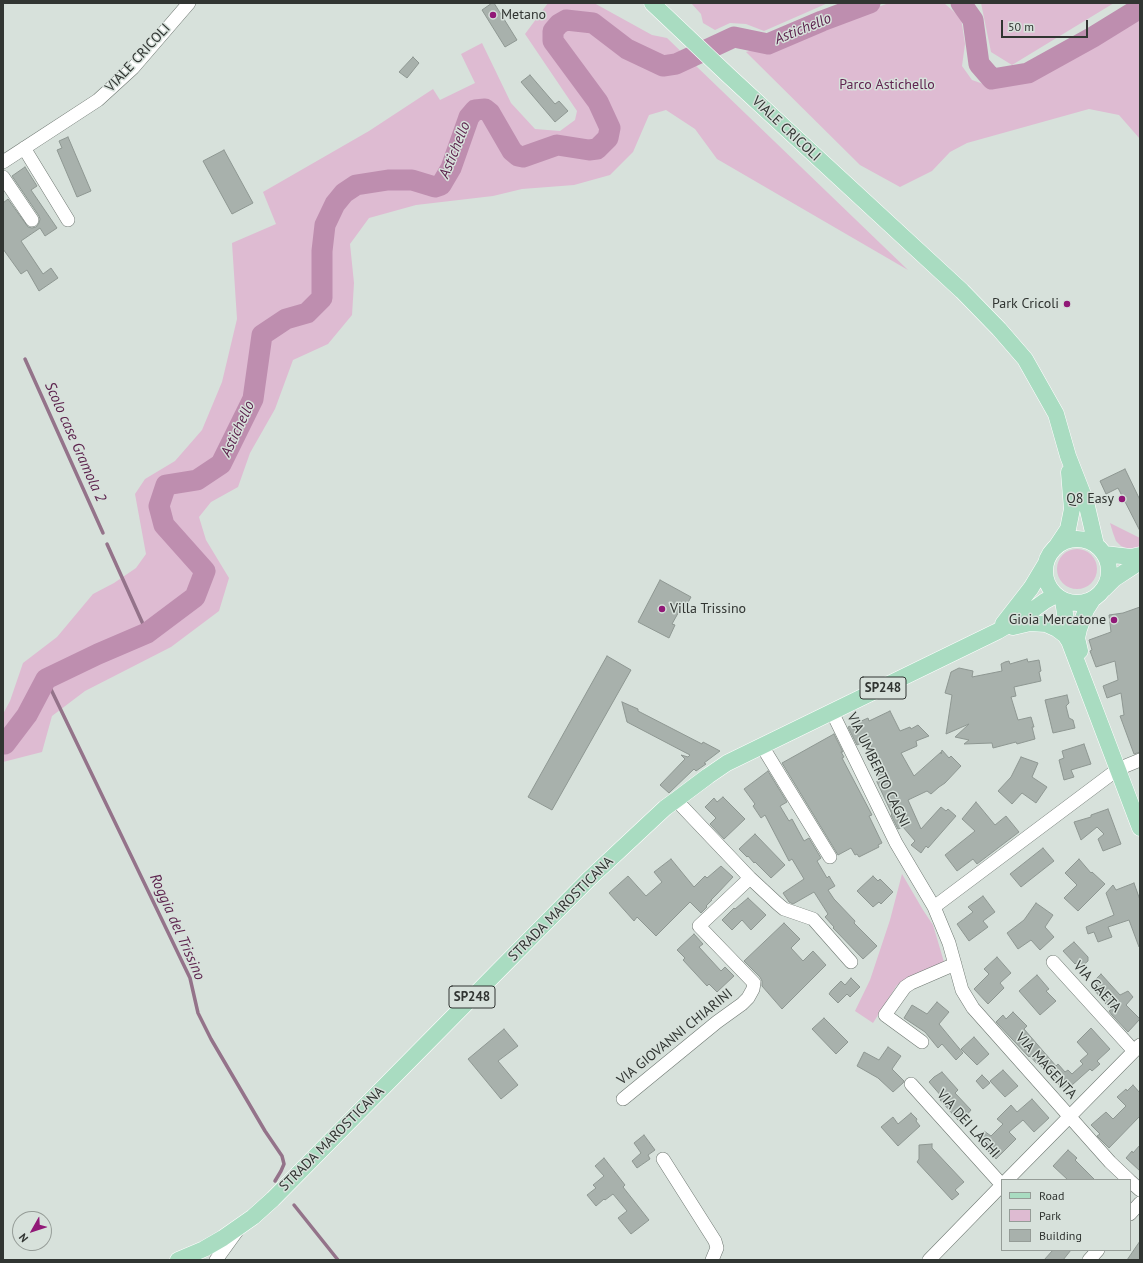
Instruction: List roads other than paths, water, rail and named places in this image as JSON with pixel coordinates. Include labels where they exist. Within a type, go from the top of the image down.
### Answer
[{"type":"main road","name":"VIALE CRICOLI","points":[[652,3],[695,37]]},
{"type":"main road","name":"VIALE CRICOLI","points":[[662,3],[695,37],[921,254],[962,291],[1025,359],[1056,414],[1068,456],[1086,502],[1100,549]]},
{"type":"main road","name":"VIALE CRICOLI","points":[[1056,548],[1068,529],[1072,509],[1068,456]]},
{"type":"main road","points":[[1056,548],[1063,543],[1080,539],[1088,541],[1100,549],[1131,557],[1140,555]]},
{"type":"main road","name":"SP248","points":[[1047,562],[1050,554],[1056,548]]},
{"type":"main road","points":[[1083,678],[1082,660],[1077,638],[1079,629],[1086,610],[1107,583],[1109,573],[1108,563],[1100,549]]},
{"type":"main road","points":[[1047,562],[1047,580],[1050,588],[1060,597],[1073,603],[1083,602],[1097,595],[1114,579],[1140,562]]},
{"type":"main road","name":"STRADA MAROSTICANA","points":[[998,631],[1031,588],[1047,562]]},
{"type":"main road","points":[[1060,597],[1069,641],[1140,828]]},
{"type":"main road","name":"STRADA MAROSTICANA","points":[[186,1259],[240,1228],[273,1199],[589,879],[665,808],[708,776],[727,764],[998,631],[1027,614],[1045,601],[1060,597]]},
{"type":"main road","name":"STRADA MAROSTICANA","points":[[998,631],[1030,623],[1041,623],[1057,629],[1065,635],[1069,641]]},
{"type":"street","name":"VIALE CRICOLI","points":[[3,162],[98,100],[133,68],[189,3]]},
{"type":"street","points":[[24,148],[68,220]]},
{"type":"street","points":[[3,177],[32,220]]},
{"type":"street","name":"VIA UMBERTO CAGNI","points":[[832,712],[896,843],[934,907]]},
{"type":"street","points":[[762,746],[830,857]]},
{"type":"street","points":[[934,907],[1118,770],[1140,760]]},
{"type":"street","points":[[676,800],[750,878],[784,909],[812,919],[851,962]]},
{"type":"street","name":"VIA GIOVANNI CHIARINI","points":[[623,1099],[748,998],[753,989],[754,983],[699,926],[750,878]]},
{"type":"street","name":"VIA MAGENTA","points":[[934,907],[949,943],[962,990],[973,1008],[1110,1162],[1129,1179]]},
{"type":"street","name":"VIA GAETA","points":[[1053,962],[1137,1048]]},
{"type":"street","points":[[922,1042],[885,1015],[905,987],[955,964]]},
{"type":"street","points":[[1008,1179],[1137,1048]]},
{"type":"street","name":"VIA DEI LAGHI","points":[[911,1084],[1001,1184]]},
{"type":"street","points":[[663,1159],[715,1241],[717,1248],[712,1260]]},
{"type":"street","name":"VIA MAGENTA","points":[[1131,1181],[1140,1190]]},
{"type":"street","name":"VIA DEI LAGHI","points":[[929,1260],[1001,1186]]},
{"type":"street","points":[[1131,1213],[1140,1203]]},
{"type":"street","points":[[216,1260],[240,1228]]},
{"type":"street","points":[[1089,1260],[1097,1251]]},
{"type":"waterway","name":"Astichello","points":[[3,744],[5,744],[27,715],[46,679],[147,633],[195,597],[205,571],[164,525],[159,506],[166,485],[197,480],[221,464],[253,399],[262,335],[286,319],[307,313],[322,298],[322,251],[325,225],[335,204],[344,193],[356,185],[388,180],[412,180],[435,187],[441,185],[451,168],[469,117],[475,110],[485,109],[490,113],[512,151],[518,156],[523,157],[557,145],[589,150],[597,149],[608,138],[610,128],[598,102],[553,41],[553,31],[559,24],[566,20],[593,23],[627,49],[663,66],[676,64],[734,37],[768,44],[822,21],[870,3]]},
{"type":"waterway","name":"Astichello","points":[[961,3],[973,20],[979,64],[992,79],[1028,73],[1093,37],[1140,8]]},
{"type":"waterway","name":"Scolo case Gramola 2","points":[[25,359],[103,533]]},
{"type":"waterway","name":"Scolo case Gramola 2","points":[[107,544],[147,633]]},
{"type":"waterway","name":"Roggia del Trissino","points":[[46,679],[190,978],[198,1013],[211,1039],[265,1131],[282,1156],[284,1164],[275,1181]]},
{"type":"waterway","name":"Roggia del Trissino","points":[[294,1205],[338,1260]]},
{"type":"place","name":"Metano","points":[[493,15]]},
{"type":"place","name":"Park Cricoli","points":[[1067,304]]},
{"type":"place","name":"Q8 Easy","points":[[1122,499]]},
{"type":"place","name":"Villa Trissino","points":[[662,609]]},
{"type":"place","name":"Gioia Mercatone","points":[[1114,620]]},
{"type":"park label","name":"Parco Astichello","points":[[887,85]]}]
